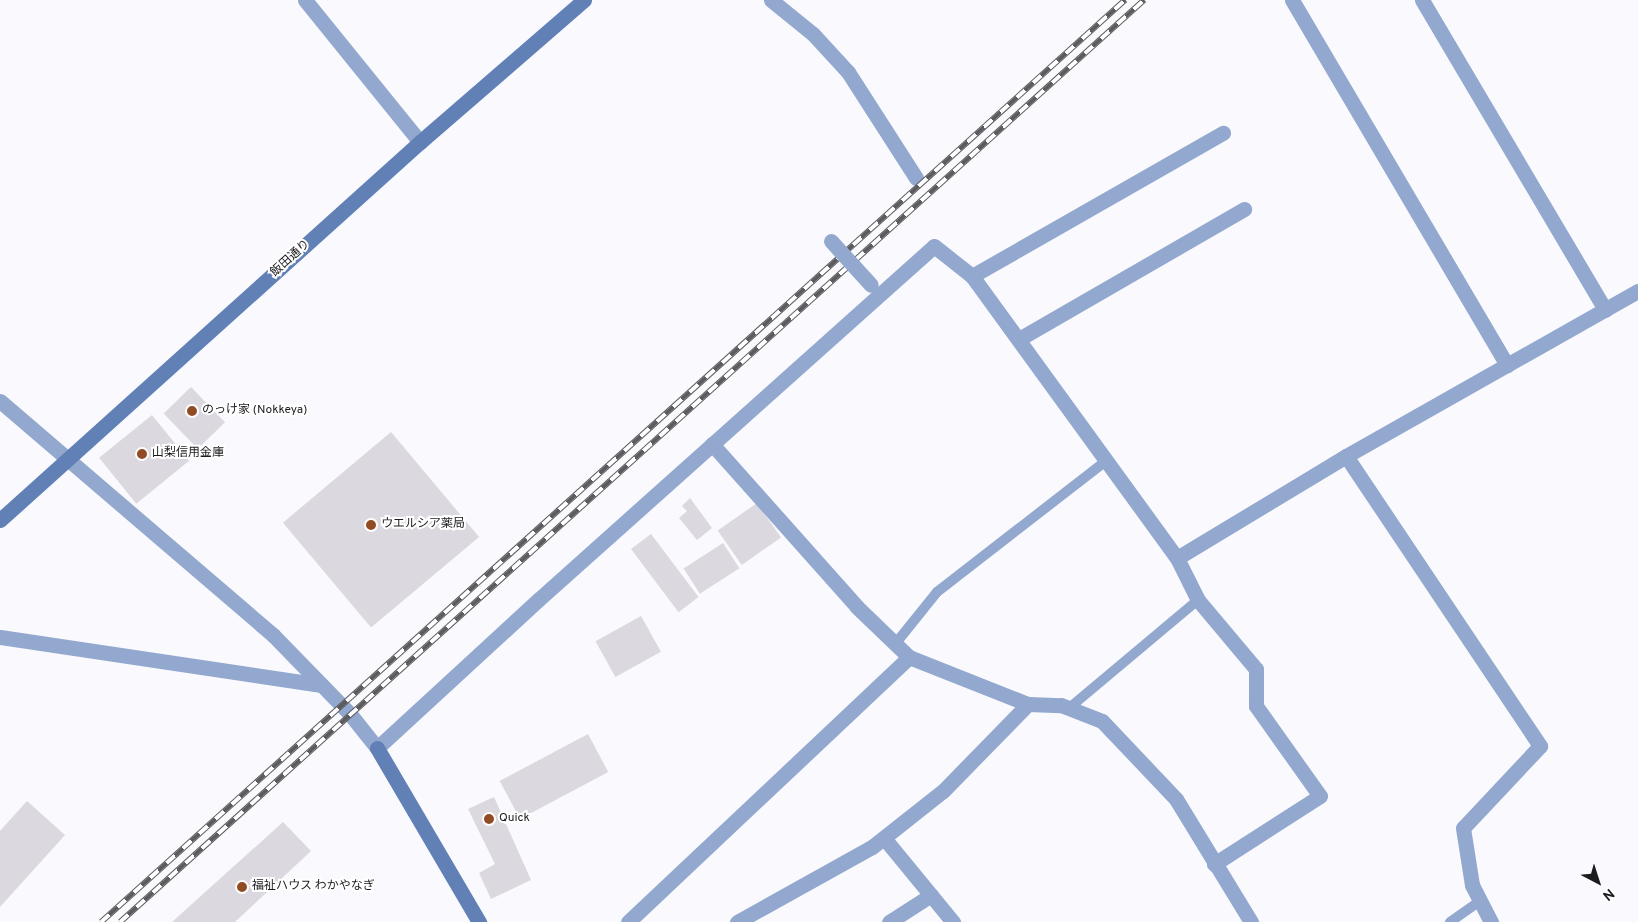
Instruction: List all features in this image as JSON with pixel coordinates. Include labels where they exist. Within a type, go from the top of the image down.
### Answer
[{"type":"main road","name":"飯田通り","points":[[0,520],[69,460],[420,142],[584,0]]},
{"type":"main road","points":[[377,748],[479,922]]},
{"type":"street","points":[[305,0],[420,142]]},
{"type":"street","points":[[771,0],[813,34],[848,72],[916,178]]},
{"type":"street","points":[[1292,0],[1507,365]]},
{"type":"street","points":[[1422,0],[1605,310]]},
{"type":"street","points":[[972,276],[1223,133]]},
{"type":"street","points":[[1019,339],[1244,209]]},
{"type":"street","points":[[832,241],[871,285]]},
{"type":"street","points":[[0,401],[273,635],[350,714],[377,748],[712,444],[934,246],[972,276],[1177,558],[1198,600],[1256,670],[1256,706],[1320,796],[1214,864]]},
{"type":"street","points":[[1177,558],[1346,456],[1638,291]]},
{"type":"street","points":[[712,444],[857,607],[909,657],[1028,704],[1060,705],[1102,721],[1176,799],[1251,922]]},
{"type":"street","points":[[1346,456],[1540,746],[1463,828],[1472,885],[1491,922]]},
{"type":"street","points":[[0,637],[321,685]]},
{"type":"street","points":[[628,922],[909,657]]},
{"type":"street","points":[[737,922],[872,847],[943,791],[1028,704]]},
{"type":"street","points":[[884,838],[953,922]]},
{"type":"street","points":[[889,922],[931,895]]},
{"type":"lane","points":[[896,643],[937,592],[1107,460]]},
{"type":"lane","points":[[1068,709],[1198,600]]},
{"type":"lane","points":[[1450,922],[1480,901]]},
{"type":"building","points":[[191,387],[225,422],[198,449],[164,413]]},
{"type":"building","points":[[152,415],[189,461],[136,504],[99,458]]},
{"type":"building","points":[[391,432],[479,537],[371,628],[283,523]]},
{"type":"building","points":[[690,498],[712,528],[697,540],[679,518],[687,511],[682,506]]},
{"type":"building","points":[[757,503],[781,537],[742,565],[718,531]]},
{"type":"building","points":[[651,534],[699,597],[679,612],[631,549]]},
{"type":"building","points":[[723,543],[739,568],[700,594],[684,569]]},
{"type":"building","points":[[641,616],[661,652],[615,677],[596,641]]},
{"type":"building","points":[[588,734],[608,772],[520,819],[500,781]]},
{"type":"building","points":[[494,797],[531,880],[491,899],[479,873],[495,864],[468,809]]},
{"type":"building","points":[[27,801],[65,835],[0,907],[0,831]]},
{"type":"building","name":"福祉ハウス わかやなぎ","points":[[283,822],[311,851],[235,922],[172,922]]},
{"type":"railway","points":[[101,922],[1125,0]]},
{"type":"railway","points":[[120,922],[1144,0]]},
{"type":"place","name":"のっけ家 (Nokkeya)","points":[[192,411]]},
{"type":"place","name":"山梨信用金庫","points":[[142,454]]},
{"type":"place","name":"ウエルシア薬局","points":[[371,525]]},
{"type":"place","name":"Quick","points":[[489,819]]},
{"type":"place","name":"福祉ハウス わかやなぎ","points":[[242,887]]}]
